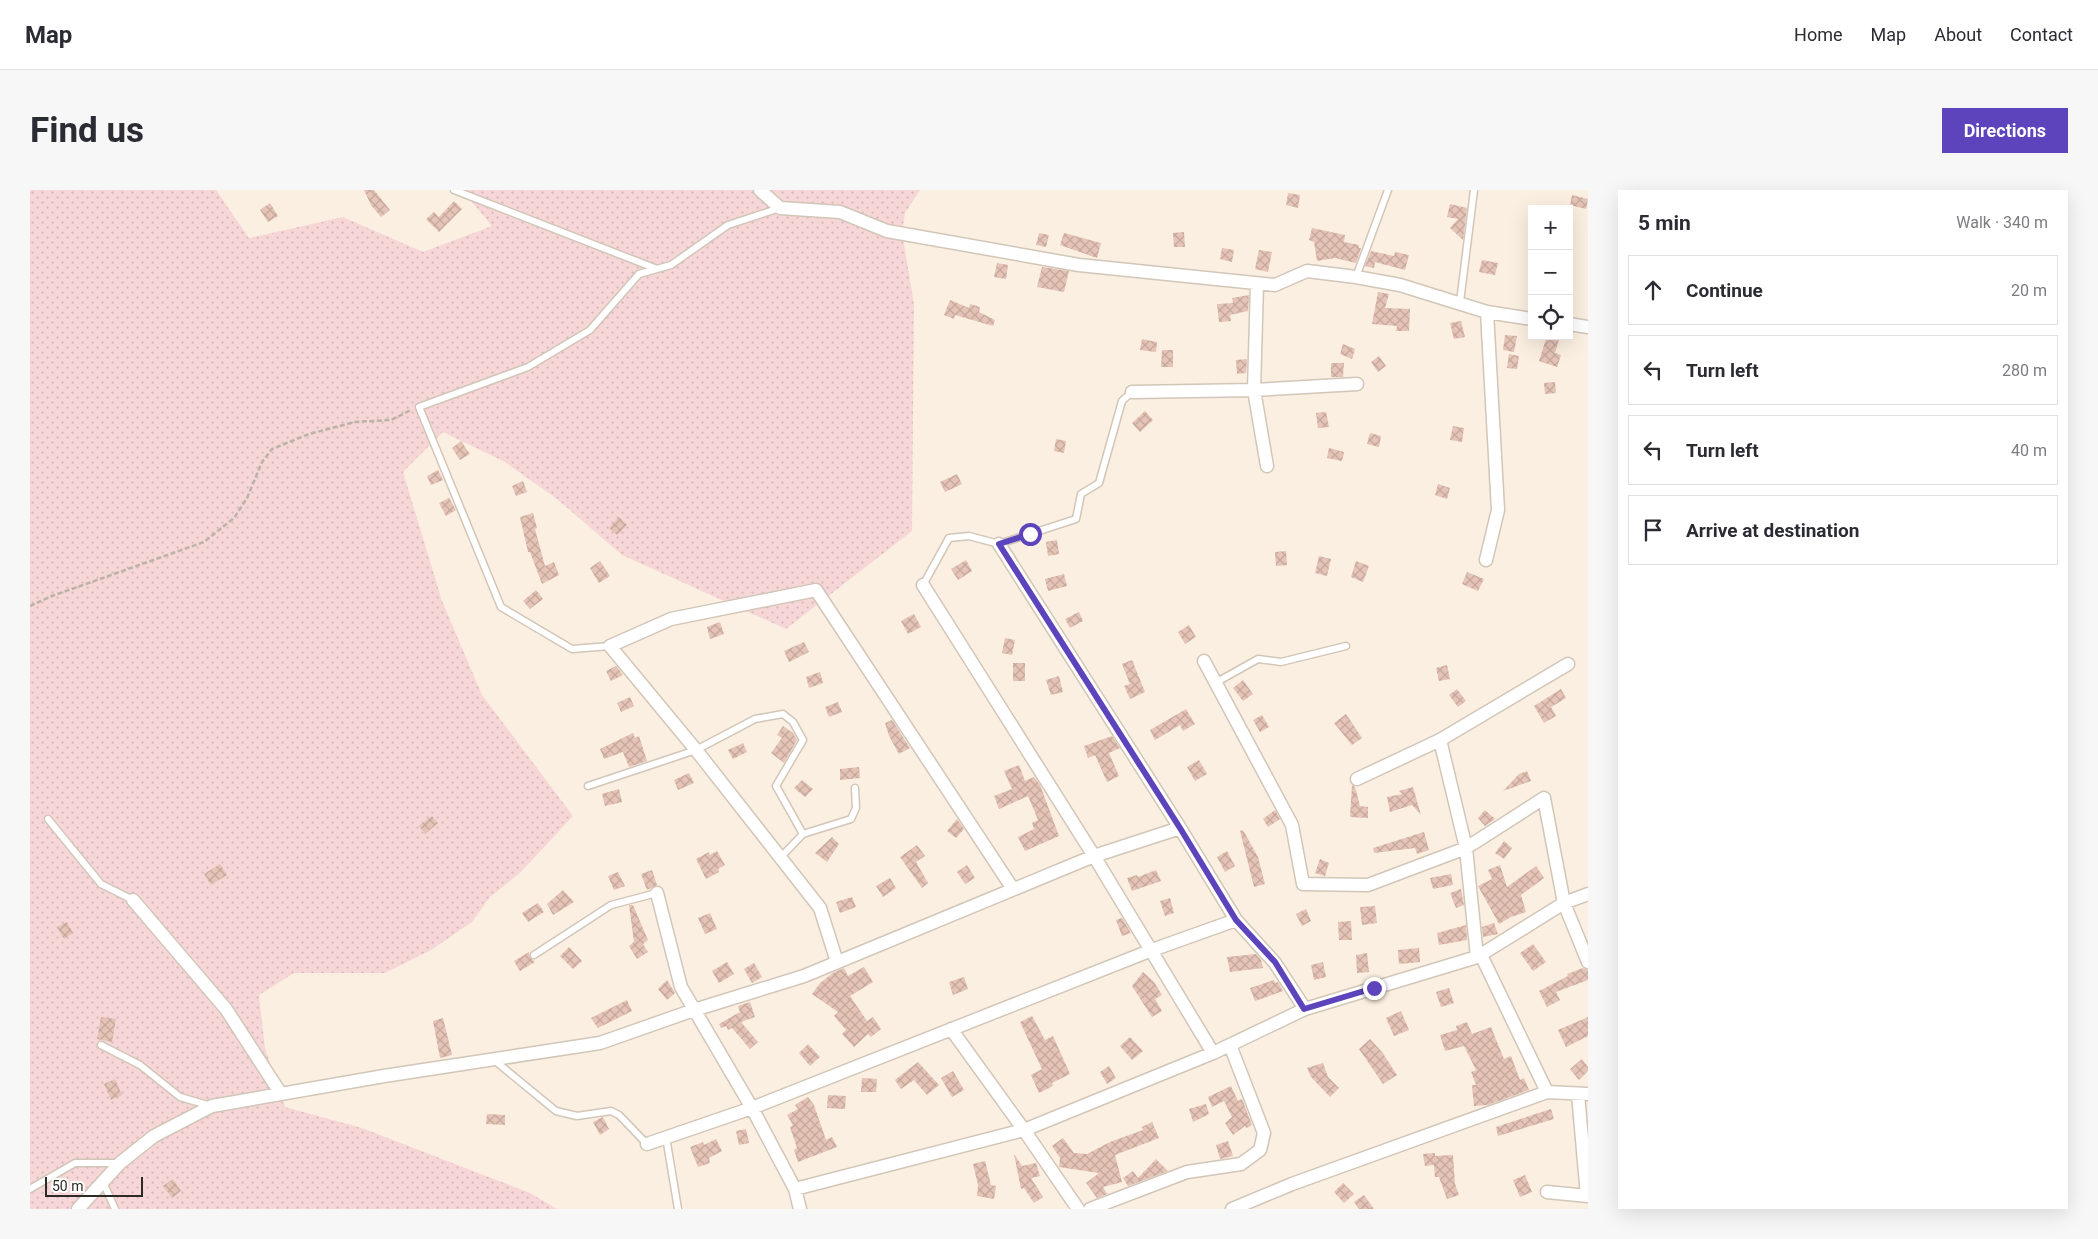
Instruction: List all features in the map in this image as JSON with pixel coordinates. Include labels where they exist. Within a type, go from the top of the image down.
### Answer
[{"type":"street","points":[[760,190],[780,208],[840,212],[887,231],[1079,265],[1275,285],[1307,271],[1400,285],[1460,302],[1487,312],[1528,317]]},
{"type":"street","points":[[1257,284],[1254,390],[1267,466]]},
{"type":"street","points":[[1486,560],[1498,510],[1487,312]]},
{"type":"street","points":[[1573,325],[1588,327]]},
{"type":"street","points":[[1132,392],[1254,390],[1357,384]]},
{"type":"street","points":[[999,544],[1180,828],[1236,920],[1275,962],[1304,1009]]},
{"type":"street","points":[[923,585],[1094,856],[1213,1053]]},
{"type":"street","points":[[837,962],[820,908],[696,750],[610,646],[671,619],[816,590],[1013,889]]},
{"type":"street","points":[[1204,661],[1292,825],[1303,884],[1368,885],[1466,848],[1544,798],[1564,904],[1588,962]]},
{"type":"street","points":[[1357,779],[1440,740],[1568,664]]},
{"type":"street","points":[[1440,740],[1466,848],[1479,956],[1547,1092]]},
{"type":"street","points":[[78,1209],[120,1163],[154,1136],[212,1106],[600,1043],[694,1010],[804,976],[1094,856],[1180,828]]},
{"type":"street","points":[[657,893],[681,987],[752,1108],[795,1189],[800,1209]]},
{"type":"street","points":[[795,1189],[1024,1130],[1213,1053],[1304,1009],[1479,956],[1564,904],[1588,894]]},
{"type":"street","points":[[133,900],[226,1009],[281,1094]]},
{"type":"street","points":[[647,1144],[752,1108],[1152,950],[1236,920]]},
{"type":"street","points":[[951,1029],[1078,1209]]},
{"type":"street","points":[[1090,1209],[1187,1172],[1241,1164],[1260,1150],[1264,1133],[1230,1045]]},
{"type":"street","points":[[1232,1209],[1292,1184],[1547,1092],[1583,1094],[1587,1196],[1547,1192]]},
{"type":"lane","points":[[454,190],[657,269]]},
{"type":"lane","points":[[1356,277],[1388,190]]},
{"type":"lane","points":[[1460,302],[1474,190]]},
{"type":"lane","points":[[610,646],[572,649],[501,608],[419,407],[528,367],[590,330],[639,274],[671,265],[728,225],[780,208]]},
{"type":"lane","points":[[923,585],[949,538],[969,536],[999,544],[1076,519],[1081,494],[1099,483],[1122,401],[1132,392]]},
{"type":"lane","points":[[1215,683],[1258,659],[1281,662],[1346,646]]},
{"type":"lane","points":[[588,786],[696,750],[755,719],[783,714],[793,722],[803,740],[776,786],[802,834]]},
{"type":"lane","points":[[780,858],[802,834],[851,819],[856,808],[854,788]]},
{"type":"lane","points":[[48,819],[101,884],[133,900]]},
{"type":"lane","points":[[534,955],[611,905],[657,893]]},
{"type":"lane","points":[[101,1045],[140,1065],[180,1097],[212,1106]]},
{"type":"lane","points":[[493,1060],[556,1111],[578,1116],[611,1111],[619,1114],[647,1144]]},
{"type":"lane","points":[[666,1137],[678,1209]]},
{"type":"lane","points":[[30,1189],[75,1163],[120,1163]]},
{"type":"lane","points":[[103,1182],[115,1209]]},
{"type":"path","points":[[30,606],[52,596],[204,542],[234,518],[247,498],[262,462],[272,449],[308,434],[355,422],[392,420],[419,407]]},
{"type":"shaded area","points":[[30,190],[216,190],[249,238],[343,217],[423,252],[492,226],[462,190],[920,190],[905,213],[902,233],[914,304],[912,531],[786,629],[622,555],[557,499],[505,462],[443,432],[403,472],[442,601],[482,695],[573,816],[520,873],[490,897],[472,922],[431,950],[385,973],[294,973],[259,995],[265,1048],[285,1107],[362,1128],[530,1193],[557,1209],[30,1209]]},
{"type":"building","points":[[364,190],[374,190],[390,210],[381,217],[371,205]]},
{"type":"building","points":[[1288,193],[1300,195],[1298,208],[1286,205]]},
{"type":"building","points":[[1572,195],[1588,199],[1586,209],[1570,205]]},
{"type":"building","points":[[454,201],[462,209],[439,232],[426,219],[434,212],[439,217]]},
{"type":"building","points":[[270,203],[278,216],[268,222],[260,210]]},
{"type":"building","points":[[1450,204],[1467,208],[1463,240],[1450,228],[1458,219],[1447,217]]},
{"type":"building","points":[[1312,228],[1345,235],[1344,242],[1359,245],[1359,248],[1361,248],[1356,263],[1335,258],[1317,261],[1314,242],[1309,240]]},
{"type":"building","points":[[1184,232],[1185,247],[1174,247],[1173,233]]},
{"type":"building","points":[[1039,233],[1049,235],[1046,247],[1036,245]]},
{"type":"building","points":[[1064,233],[1101,243],[1097,258],[1060,245]]},
{"type":"building","points":[[1222,248],[1234,250],[1232,262],[1220,259]]},
{"type":"building","points":[[1259,250],[1272,252],[1268,272],[1255,269]]},
{"type":"building","points":[[1371,251],[1394,256],[1395,252],[1409,255],[1405,270],[1375,262],[1374,268],[1365,266]]},
{"type":"building","points":[[1482,260],[1498,263],[1495,275],[1479,272]]},
{"type":"building","points":[[997,263],[1008,265],[1006,279],[994,277]]},
{"type":"building","points":[[1042,267],[1069,271],[1064,292],[1037,287]]},
{"type":"building","points":[[1378,292],[1389,294],[1385,308],[1410,309],[1409,331],[1396,331],[1397,326],[1372,324]]},
{"type":"building","points":[[1249,295],[1248,311],[1230,315],[1231,321],[1219,322],[1217,304],[1233,303],[1232,298]]},
{"type":"building","points":[[950,300],[969,308],[970,304],[980,307],[979,312],[995,320],[993,326],[955,315],[954,319],[944,315]]},
{"type":"building","points":[[1461,321],[1465,337],[1454,339],[1450,323]]},
{"type":"building","points":[[1505,335],[1517,336],[1514,352],[1503,350]]},
{"type":"building","points":[[1142,339],[1157,342],[1156,352],[1140,350]]},
{"type":"building","points":[[1546,340],[1559,340],[1555,353],[1561,355],[1557,367],[1539,361]]},
{"type":"building","points":[[1343,344],[1355,349],[1352,359],[1340,354]]},
{"type":"building","points":[[1162,350],[1173,350],[1173,367],[1161,367]]},
{"type":"building","points":[[1509,354],[1519,356],[1517,369],[1507,368]]},
{"type":"building","points":[[1379,356],[1386,366],[1378,372],[1371,362]]},
{"type":"building","points":[[1247,359],[1246,373],[1237,374],[1236,360]]},
{"type":"building","points":[[1331,363],[1344,363],[1343,377],[1331,377]]},
{"type":"building","points":[[1555,382],[1556,393],[1545,394],[1544,383]]},
{"type":"building","points":[[1145,411],[1153,420],[1140,432],[1132,423]]},
{"type":"building","points":[[1326,412],[1329,427],[1318,428],[1316,413]]},
{"type":"building","points":[[1453,426],[1464,428],[1462,442],[1450,440]]},
{"type":"building","points":[[1370,433],[1381,436],[1379,447],[1367,444]]},
{"type":"building","points":[[1056,439],[1066,441],[1064,453],[1054,451]]},
{"type":"building","points":[[461,441],[470,454],[460,460],[452,448]]},
{"type":"building","points":[[1329,448],[1344,452],[1342,461],[1327,458]]},
{"type":"building","points":[[438,470],[443,480],[431,485],[427,476]]},
{"type":"building","points":[[957,474],[962,484],[945,492],[940,482]]},
{"type":"building","points":[[523,481],[527,492],[516,496],[512,486]]},
{"type":"building","points":[[1438,484],[1450,488],[1447,499],[1435,495]]},
{"type":"building","points":[[449,498],[456,510],[446,516],[439,503]]},
{"type":"building","points":[[533,513],[537,528],[535,529],[545,566],[554,562],[559,575],[542,584],[530,552],[528,552],[520,517]]},
{"type":"building","points":[[619,517],[627,525],[617,535],[609,528]]},
{"type":"building","points":[[1057,540],[1059,554],[1048,556],[1046,542]]},
{"type":"building","points":[[1286,551],[1287,565],[1276,566],[1275,552]]},
{"type":"building","points":[[1319,556],[1331,559],[1327,576],[1315,573]]},
{"type":"building","points":[[966,560],[972,571],[958,580],[951,569]]},
{"type":"building","points":[[600,561],[610,576],[599,583],[590,568]]},
{"type":"building","points":[[1356,561],[1369,566],[1363,582],[1351,577]]},
{"type":"building","points":[[1467,572],[1484,579],[1478,591],[1462,584]]},
{"type":"building","points":[[1064,574],[1067,586],[1048,591],[1045,579]]},
{"type":"building","points":[[536,590],[543,599],[530,609],[523,601]]},
{"type":"building","points":[[1079,612],[1083,621],[1070,628],[1065,619]]},
{"type":"building","points":[[914,614],[921,627],[908,634],[901,621]]},
{"type":"building","points":[[720,622],[724,634],[710,639],[707,627]]},
{"type":"building","points":[[1189,625],[1196,637],[1185,644],[1178,632]]},
{"type":"building","points":[[1005,638],[1015,640],[1012,655],[1002,653]]},
{"type":"building","points":[[804,642],[809,652],[789,662],[784,651]]},
{"type":"building","points":[[1132,660],[1145,692],[1130,699],[1124,686],[1130,684],[1122,664]]},
{"type":"building","points":[[1013,663],[1025,663],[1025,681],[1013,681]]},
{"type":"building","points":[[1447,665],[1450,679],[1439,681],[1436,668]]},
{"type":"building","points":[[616,666],[623,675],[611,681],[606,671]]},
{"type":"building","points":[[820,672],[823,683],[809,688],[806,677]]},
{"type":"building","points":[[1059,676],[1063,692],[1051,695],[1046,680]]},
{"type":"building","points":[[1243,680],[1253,694],[1243,701],[1233,688]]},
{"type":"building","points":[[1457,689],[1466,701],[1458,707],[1449,695]]},
{"type":"building","points":[[1561,689],[1566,698],[1551,707],[1556,716],[1544,723],[1534,706]]},
{"type":"building","points":[[630,697],[634,706],[621,712],[617,703]]},
{"type":"building","points":[[838,702],[842,712],[829,717],[825,707]]},
{"type":"building","points":[[1186,709],[1195,724],[1183,731],[1180,725],[1155,740],[1150,730]]},
{"type":"building","points":[[1346,714],[1362,738],[1352,745],[1334,723]]},
{"type":"building","points":[[1262,715],[1269,727],[1260,732],[1253,720]]},
{"type":"building","points":[[892,720],[910,748],[899,754],[889,736],[885,723]]},
{"type":"building","points":[[783,726],[793,733],[797,740],[784,763],[771,753],[782,738],[777,735]]},
{"type":"building","points":[[633,733],[635,738],[639,736],[647,761],[629,767],[623,752],[604,759],[600,749]]},
{"type":"building","points":[[1112,736],[1120,748],[1109,753],[1119,776],[1107,782],[1095,755],[1088,758],[1084,746]]},
{"type":"building","points":[[743,743],[747,752],[733,759],[728,750]]},
{"type":"building","points":[[1199,760],[1207,774],[1195,781],[1187,767]]},
{"type":"building","points":[[1019,765],[1025,781],[1034,777],[1040,785],[1059,836],[1025,851],[1018,837],[1034,829],[1032,823],[1038,820],[1028,796],[999,809],[994,796],[1012,789],[1004,771]]},
{"type":"building","points":[[859,767],[860,778],[840,780],[840,769]]},
{"type":"building","points":[[1527,771],[1531,781],[1503,791],[1519,774]]},
{"type":"building","points":[[689,773],[694,783],[678,790],[674,780]]},
{"type":"building","points":[[802,780],[813,789],[805,797],[794,788]]},
{"type":"building","points":[[1352,785],[1355,787],[1360,806],[1368,807],[1368,818],[1350,817]]},
{"type":"building","points":[[1413,787],[1421,815],[1412,805],[1390,812],[1387,797],[1402,794],[1399,791]]},
{"type":"building","points":[[619,789],[622,802],[605,806],[602,794]]},
{"type":"building","points":[[1275,810],[1280,819],[1268,827],[1263,819]]},
{"type":"building","points":[[1485,810],[1495,819],[1485,826],[1478,818]]},
{"type":"building","points":[[432,816],[438,823],[425,834],[419,826]]},
{"type":"building","points":[[957,819],[964,829],[956,838],[947,831]]},
{"type":"building","points":[[1243,830],[1258,857],[1265,884],[1254,887],[1240,831]]},
{"type":"building","points":[[1424,832],[1429,850],[1417,854],[1415,848],[1374,853],[1373,848]]},
{"type":"building","points":[[832,837],[839,844],[827,862],[815,853]]},
{"type":"building","points":[[1504,841],[1512,848],[1504,859],[1495,853]]},
{"type":"building","points":[[917,845],[925,856],[916,862],[928,883],[922,888],[900,857]]},
{"type":"building","points":[[717,851],[725,865],[718,869],[719,872],[706,879],[696,859],[709,852],[710,855]]},
{"type":"building","points":[[1227,851],[1235,866],[1225,872],[1217,857]]},
{"type":"building","points":[[1320,859],[1329,863],[1325,876],[1315,873]]},
{"type":"building","points":[[220,864],[227,875],[211,885],[204,874]]},
{"type":"building","points":[[967,865],[975,878],[965,884],[957,872]]},
{"type":"building","points":[[1500,865],[1507,887],[1536,866],[1544,878],[1521,895],[1526,912],[1511,917],[1499,924],[1478,886],[1492,879],[1488,870]]},
{"type":"building","points":[[652,870],[657,885],[647,890],[641,874]]},
{"type":"building","points":[[1156,870],[1161,881],[1132,891],[1127,878],[1137,875],[1138,877]]},
{"type":"building","points":[[618,872],[625,886],[614,890],[608,876]]},
{"type":"building","points":[[1451,874],[1453,885],[1433,889],[1430,878]]},
{"type":"building","points":[[890,878],[896,888],[883,897],[876,886]]},
{"type":"building","points":[[1461,889],[1464,905],[1456,908],[1450,893]]},
{"type":"building","points":[[563,890],[574,902],[553,915],[547,904]]},
{"type":"building","points":[[852,897],[856,907],[840,913],[836,902]]},
{"type":"building","points":[[1170,898],[1174,913],[1165,916],[1160,901]]},
{"type":"building","points":[[538,903],[544,912],[528,922],[522,913]]},
{"type":"building","points":[[629,905],[633,905],[648,940],[643,944],[648,952],[637,959],[629,946],[634,942]]},
{"type":"building","points":[[1375,906],[1377,923],[1362,925],[1360,907]]},
{"type":"building","points":[[1306,909],[1311,921],[1302,926],[1296,914]]},
{"type":"building","points":[[710,913],[717,929],[705,934],[698,918]]},
{"type":"building","points":[[1122,918],[1131,933],[1122,936],[1116,920]]},
{"type":"building","points":[[1351,921],[1352,940],[1339,940],[1338,922]]},
{"type":"building","points":[[67,922],[73,933],[64,939],[57,927]]},
{"type":"building","points":[[1494,923],[1498,934],[1483,937],[1482,927]]},
{"type":"building","points":[[1466,925],[1467,940],[1439,945],[1437,933]]},
{"type":"building","points":[[1533,944],[1546,962],[1533,971],[1520,953]]},
{"type":"building","points":[[569,947],[582,961],[573,969],[560,956]]},
{"type":"building","points":[[1419,948],[1420,962],[1399,964],[1398,950]]},
{"type":"building","points":[[529,952],[530,957],[535,962],[520,971],[514,961]]},
{"type":"building","points":[[1367,953],[1369,972],[1357,973],[1356,955]]},
{"type":"building","points":[[1256,954],[1261,960],[1263,968],[1230,972],[1227,957]]},
{"type":"building","points":[[727,962],[734,974],[719,983],[712,971]]},
{"type":"building","points":[[1323,962],[1326,977],[1314,980],[1311,965]]},
{"type":"building","points":[[754,963],[762,977],[752,983],[744,969]]},
{"type":"building","points":[[864,967],[873,982],[850,996],[867,1021],[873,1017],[881,1029],[871,1037],[868,1034],[854,1047],[842,1034],[846,1030],[834,1016],[838,1012],[812,994],[820,983],[833,973],[844,968],[848,976]]},
{"type":"building","points":[[1583,968],[1588,970],[1588,980],[1556,992],[1560,1000],[1547,1007],[1539,991],[1568,976],[1567,974]]},
{"type":"building","points":[[1143,972],[1154,982],[1162,995],[1155,999],[1162,1011],[1152,1017],[1132,986]]},
{"type":"building","points":[[964,977],[968,989],[953,995],[949,982]]},
{"type":"building","points":[[667,980],[675,993],[667,1000],[658,989]]},
{"type":"building","points":[[1274,980],[1275,983],[1278,982],[1283,991],[1255,1001],[1250,988]]},
{"type":"building","points":[[1449,988],[1454,1003],[1441,1007],[1436,992]]},
{"type":"building","points":[[627,1000],[632,1011],[598,1028],[591,1018]]},
{"type":"building","points":[[750,1002],[755,1017],[741,1022],[758,1042],[750,1049],[732,1028],[728,1030],[726,1026],[721,1028],[719,1024],[740,1012],[738,1006]]},
{"type":"building","points":[[1401,1011],[1409,1030],[1394,1036],[1386,1018]]},
{"type":"building","points":[[1032,1016],[1045,1040],[1053,1036],[1070,1074],[1052,1083],[1053,1086],[1039,1093],[1031,1075],[1042,1069],[1020,1022]]},
{"type":"building","points":[[101,1017],[116,1019],[112,1042],[97,1039]]},
{"type":"building","points":[[1588,1017],[1588,1036],[1566,1047],[1558,1030]]},
{"type":"building","points":[[443,1018],[452,1055],[440,1058],[433,1021]]},
{"type":"building","points":[[1467,1022],[1472,1034],[1491,1027],[1504,1059],[1511,1056],[1520,1080],[1524,1078],[1529,1090],[1488,1105],[1474,1106],[1472,1085],[1476,1085],[1471,1072],[1476,1070],[1464,1046],[1445,1051],[1440,1035],[1457,1030],[1456,1026]]},
{"type":"building","points":[[1130,1037],[1143,1051],[1132,1060],[1120,1046]]},
{"type":"building","points":[[1370,1039],[1382,1052],[1397,1075],[1383,1084],[1359,1049]]},
{"type":"building","points":[[808,1044],[820,1057],[810,1066],[799,1053]]},
{"type":"building","points":[[1582,1059],[1588,1067],[1588,1071],[1579,1080],[1570,1069]]},
{"type":"building","points":[[918,1062],[939,1085],[927,1095],[914,1080],[901,1089],[895,1080]]},
{"type":"building","points":[[1323,1063],[1328,1077],[1339,1088],[1330,1097],[1311,1077],[1307,1068]]},
{"type":"building","points":[[1109,1066],[1116,1078],[1107,1084],[1100,1072]]},
{"type":"building","points":[[953,1071],[964,1090],[952,1097],[941,1078]]},
{"type":"building","points":[[862,1078],[877,1079],[876,1092],[861,1092]]},
{"type":"building","points":[[115,1079],[122,1095],[111,1100],[104,1084]]},
{"type":"building","points":[[1231,1086],[1238,1101],[1242,1099],[1252,1125],[1247,1128],[1245,1126],[1233,1135],[1225,1123],[1232,1117],[1224,1101],[1212,1107],[1208,1097]]},
{"type":"building","points":[[828,1095],[846,1096],[845,1109],[827,1108]]},
{"type":"building","points":[[808,1097],[814,1105],[826,1140],[832,1137],[837,1147],[798,1162],[794,1150],[797,1148],[790,1127],[793,1125],[787,1115],[798,1109],[795,1105]]},
{"type":"building","points":[[1206,1104],[1209,1114],[1193,1122],[1189,1109]]},
{"type":"building","points":[[1551,1109],[1554,1119],[1498,1136],[1496,1127]]},
{"type":"building","points":[[487,1114],[505,1115],[505,1125],[486,1124]]},
{"type":"building","points":[[603,1117],[609,1129],[600,1135],[593,1122]]},
{"type":"building","points":[[1152,1122],[1159,1138],[1115,1155],[1122,1182],[1103,1187],[1107,1194],[1097,1198],[1086,1183],[1099,1173],[1059,1167],[1060,1158],[1052,1146],[1063,1138],[1074,1153],[1087,1154],[1110,1142],[1143,1130],[1142,1127]]},
{"type":"building","points":[[746,1129],[749,1143],[739,1145],[736,1131]]},
{"type":"building","points":[[716,1139],[722,1151],[709,1158],[710,1163],[698,1167],[690,1147],[703,1142],[704,1145]]},
{"type":"building","points":[[1228,1141],[1233,1156],[1220,1159],[1216,1145]]},
{"type":"building","points":[[1435,1153],[1435,1156],[1453,1155],[1455,1184],[1459,1195],[1447,1199],[1439,1177],[1435,1177],[1434,1165],[1425,1166],[1423,1154]]},
{"type":"building","points":[[1014,1154],[1022,1166],[1036,1163],[1040,1176],[1031,1178],[1043,1197],[1034,1203],[1024,1188],[1021,1189]]},
{"type":"building","points":[[1156,1159],[1168,1171],[1128,1186],[1123,1178],[1133,1171],[1138,1178]]},
{"type":"building","points":[[985,1161],[991,1185],[996,1186],[994,1199],[977,1196],[978,1185],[973,1164]]},
{"type":"building","points":[[1525,1175],[1532,1192],[1520,1197],[1513,1180]]},
{"type":"building","points":[[173,1179],[181,1191],[172,1198],[163,1186]]},
{"type":"building","points":[[1343,1183],[1354,1194],[1344,1203],[1334,1192]]},
{"type":"building","points":[[1364,1195],[1374,1209],[1359,1209],[1354,1202]]},
{"type":"route","points":[[1030,534],[999,544],[1180,828],[1236,920],[1275,962],[1304,1009],[1374,988]]}]
